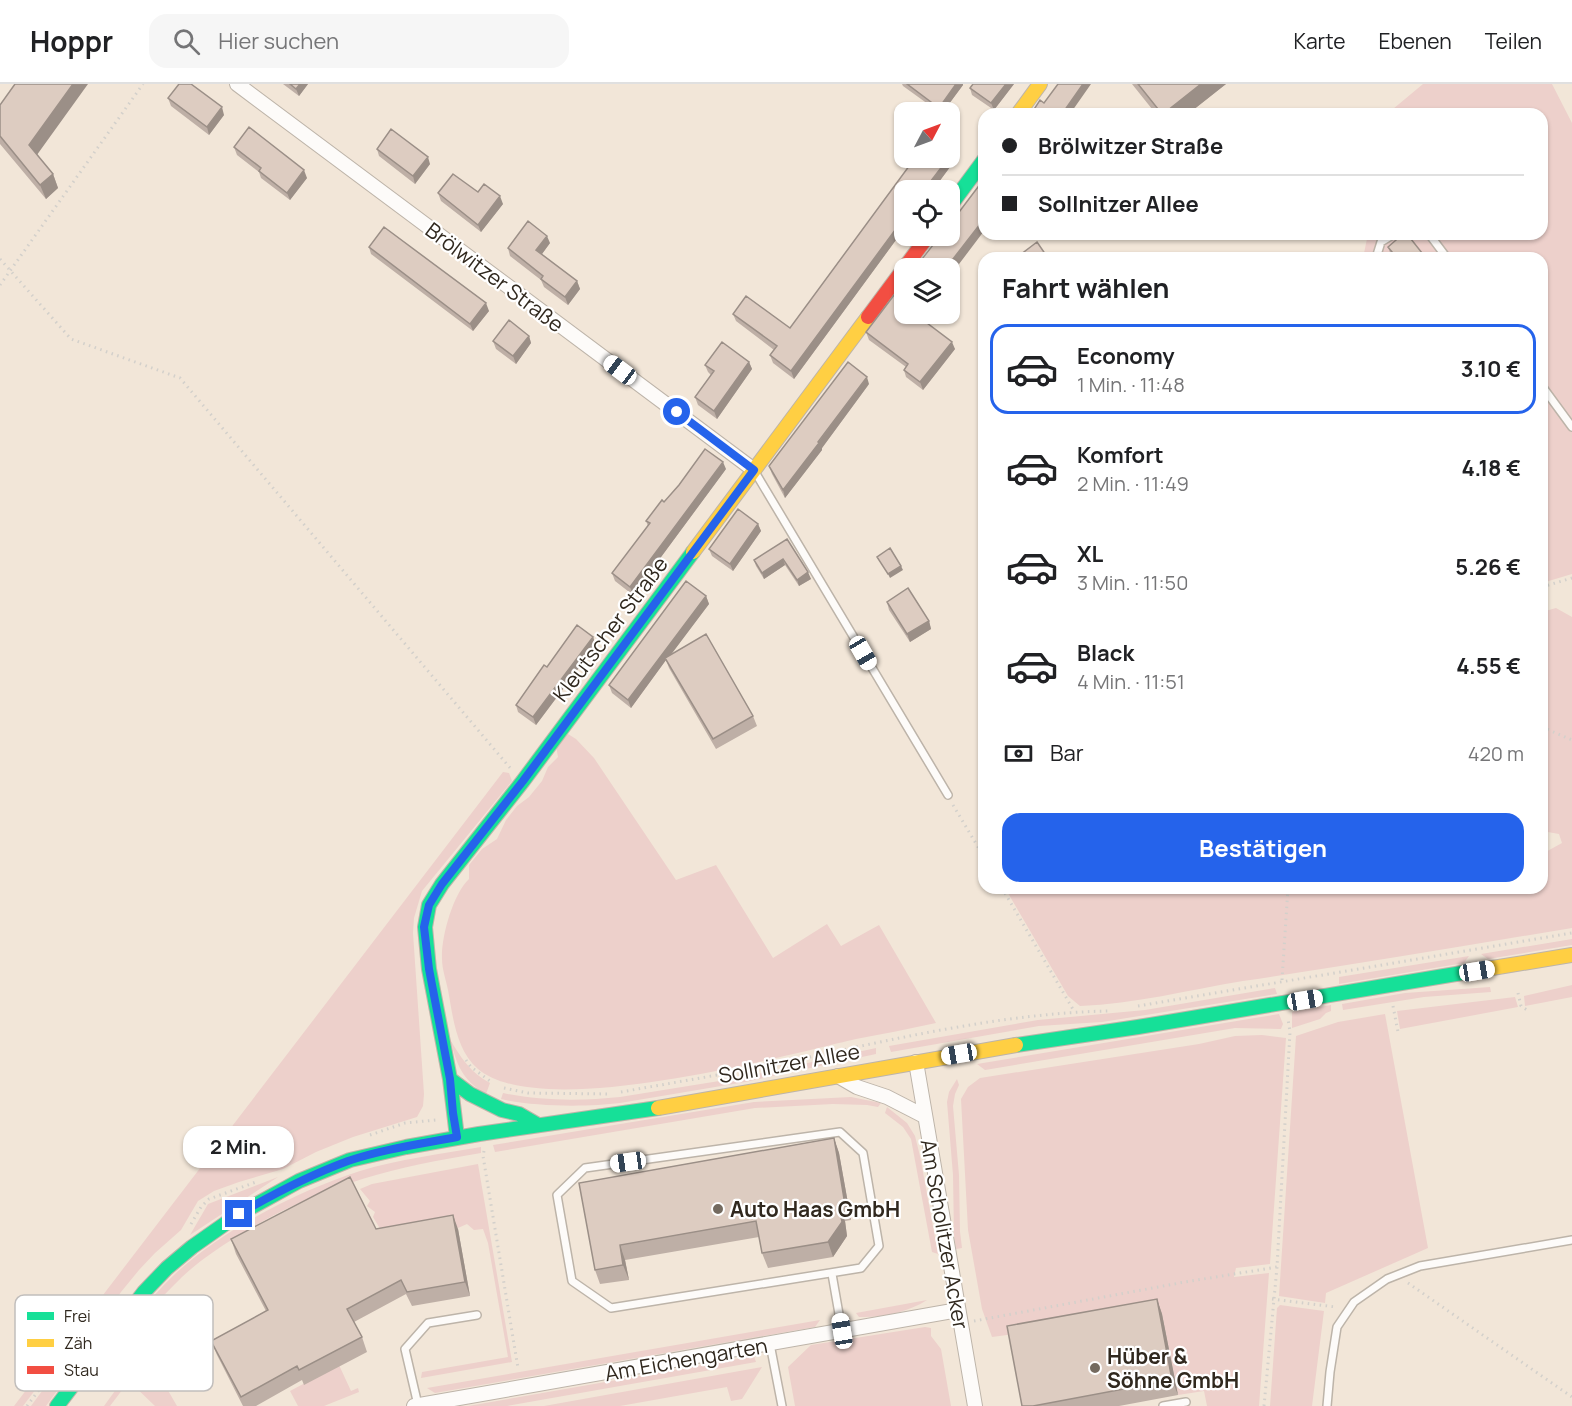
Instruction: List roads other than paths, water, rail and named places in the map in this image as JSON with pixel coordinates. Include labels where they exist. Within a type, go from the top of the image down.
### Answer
[{"type":"main road","points":[[1022,108],[1040,84]]},
{"type":"main road","points":[[960,192],[978,168]]},
{"type":"main road","name":"Kleutscher Straße","points":[[457,1137],[450,1079],[429,969],[424,927],[429,905],[442,884],[523,781],[921,246]]},
{"type":"main road","name":"Sollnitzer Allee","points":[[142,1295],[192,1246],[239,1214],[299,1181],[350,1160],[457,1137],[695,1102],[1032,1042],[1138,1028],[1572,955]]},
{"type":"main road","points":[[450,1079],[480,1099],[502,1110],[519,1113],[538,1125]]},
{"type":"main road","name":"Sollnitzer Allee","points":[[57,1406],[68,1391]]},
{"type":"street","name":"Brölwitzer Straße","points":[[237,84],[754,470]]},
{"type":"street","name":"Am Scholitzer Acker","points":[[916,1062],[975,1406]]},
{"type":"street","points":[[838,1076],[857,1087],[887,1097],[924,1116]]},
{"type":"street","name":"Am Eichengarten","points":[[416,1406],[842,1331],[959,1317]]},
{"type":"lane","points":[[1548,394],[1572,427]]},
{"type":"lane","points":[[754,470],[948,795]]},
{"type":"lane","points":[[840,1132],[863,1153],[879,1246],[861,1268],[832,1274],[611,1308],[572,1281],[557,1195],[585,1168],[840,1132]]},
{"type":"lane","points":[[1327,1406],[1337,1328],[1349,1309],[1369,1292],[1397,1275],[1420,1266],[1572,1240]]},
{"type":"lane","points":[[832,1274],[842,1331]]},
{"type":"lane","points":[[416,1406],[405,1349],[428,1323],[477,1315]]},
{"type":"lane","points":[[770,1344],[782,1406]]},
{"type":"lane","points":[[1163,1406],[1185,1402]]},
{"type":"place","name":"Auto Haas GmbH","points":[[718,1209]]},
{"type":"place","name":"Hüber & Söhne GmbH","points":[[1095,1368]]}]
